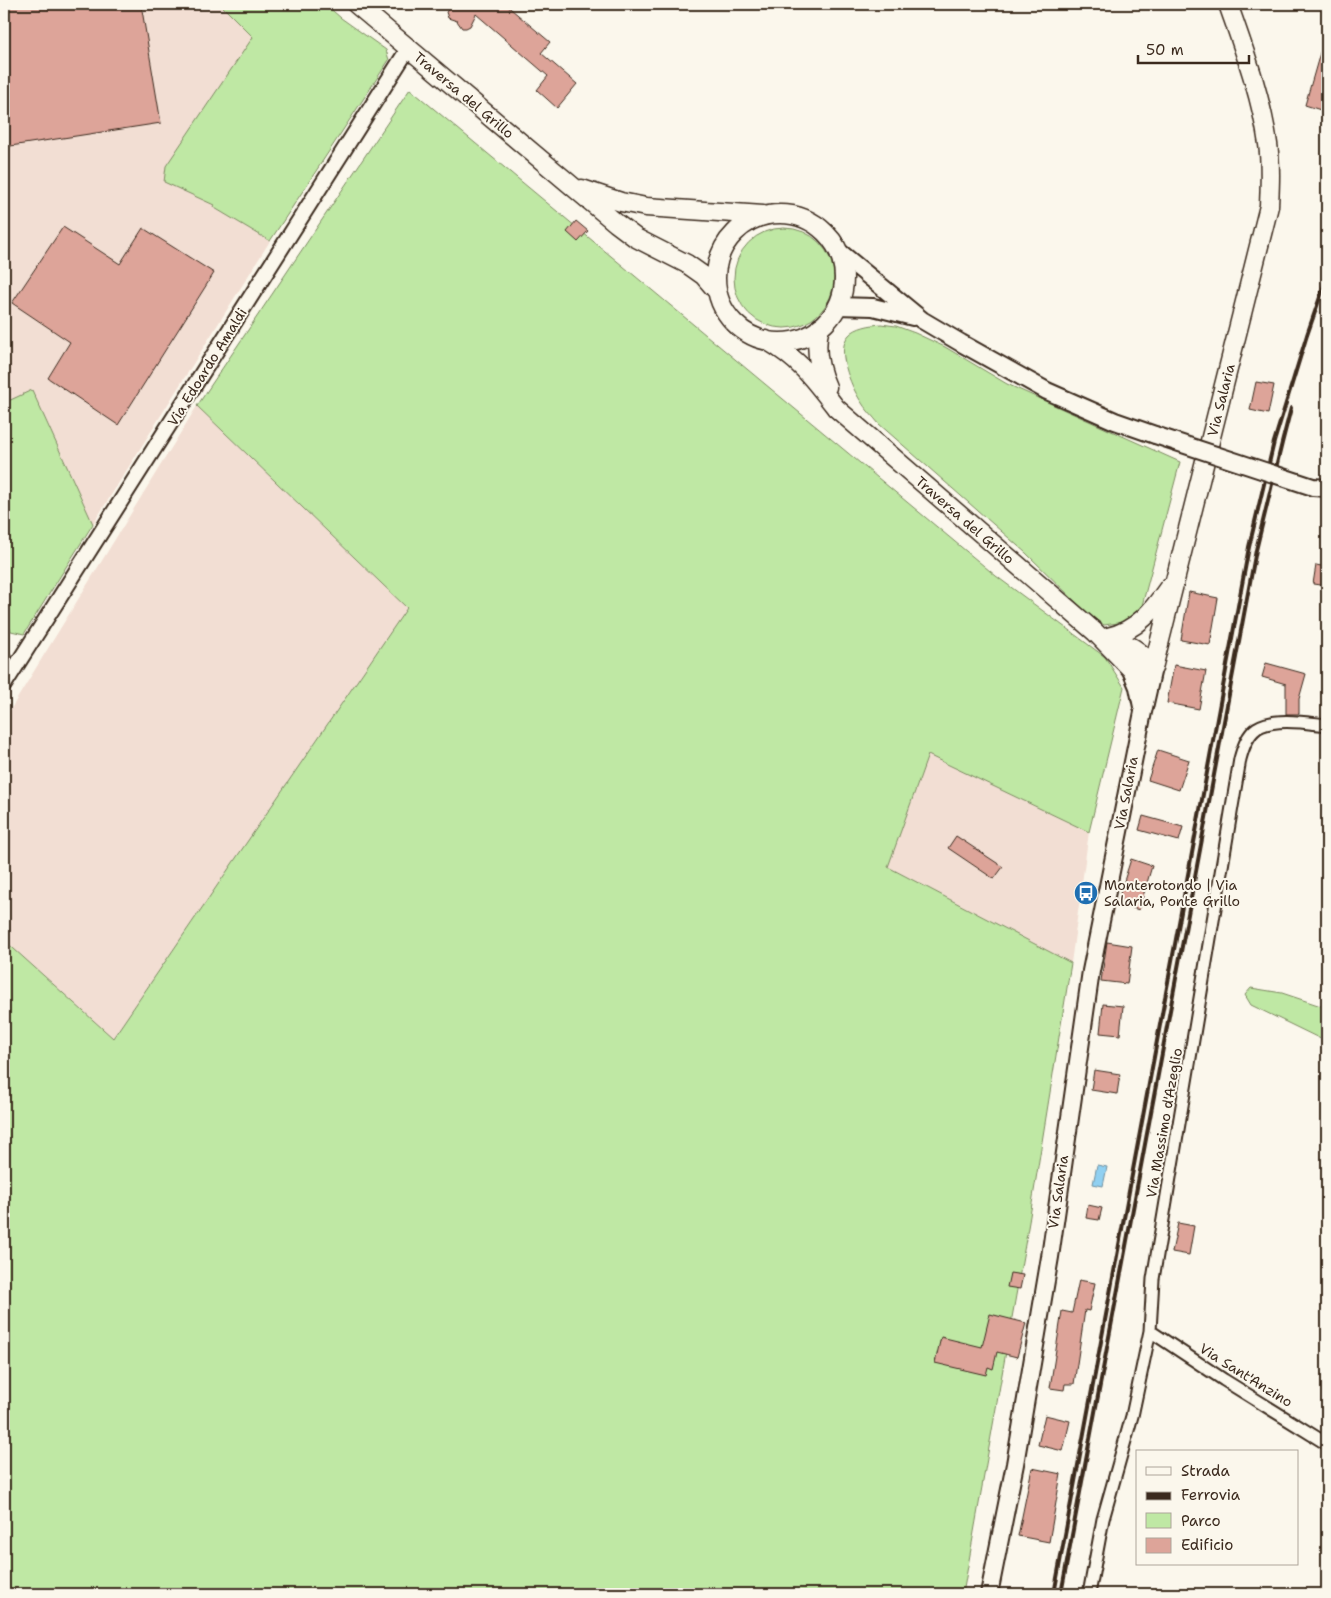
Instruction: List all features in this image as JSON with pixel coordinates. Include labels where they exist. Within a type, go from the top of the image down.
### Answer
[{"type":"main road","name":"Traversa del Grillo","points":[[356,4],[626,231],[645,243],[687,264],[704,276],[717,291]]},
{"type":"main road","name":"Via Salaria","points":[[989,1594],[1015,1464],[1050,1257],[1091,971],[1143,712],[1269,206],[1268,146],[1262,111],[1254,78],[1228,4]]},
{"type":"main road","name":"Traversa del Grillo","points":[[572,186],[621,202],[646,207],[764,215]]},
{"type":"main road","points":[[838,250],[843,268],[843,287],[837,306],[820,327],[804,337],[785,341],[766,340],[749,334],[734,322],[723,308],[717,291],[716,272],[721,252],[731,236],[746,223],[764,215],[786,214],[807,220],[825,232],[838,250],[922,320],[1047,391],[1115,421],[1323,489]]},
{"type":"main road","points":[[837,306],[873,306],[922,320]]},
{"type":"main road","name":"Traversa del Grillo","points":[[820,327],[817,338],[818,360],[824,382],[836,408]]},
{"type":"main road","name":"Traversa del Grillo","points":[[766,340],[800,364],[836,408],[1101,635],[1130,668]]},
{"type":"main road","points":[[1101,635],[1127,631],[1142,621],[1158,603],[1175,578]]},
{"type":"main road","points":[[1101,635],[1136,648],[1146,656],[1154,668],[1142,670],[1130,668]]},
{"type":"main road","points":[[1130,668],[1138,687],[1143,712]]},
{"type":"street","name":"Via Edoardo Amaldi","points":[[4,685],[408,49]]},
{"type":"street","name":"Via Massimo d'Azeglio","points":[[1089,1594],[1103,1519],[1132,1416],[1150,1331],[1153,1280],[1242,751],[1253,732],[1266,724],[1327,721]]},
{"type":"street","name":"Via Sant'Anzino","points":[[1150,1331],[1327,1444]]},
{"type":"lane","points":[[4,650],[13,671]]},
{"type":"shaded area","points":[[4,4],[325,4],[213,207],[270,241],[93,524],[32,391],[4,403]]},
{"type":"shaded area","points":[[197,406],[407,608],[113,1038],[4,940],[4,720]]},
{"type":"shaded area","points":[[928,755],[1089,832],[1071,963],[888,867]]},
{"type":"green space","points":[[220,4],[325,4],[341,18],[386,50],[389,60],[270,241],[213,207],[214,205],[164,182],[166,166],[253,37]]},
{"type":"green space","points":[[410,89],[996,576],[1105,657],[1124,687],[1089,832],[928,755],[888,867],[1071,963],[1029,1222],[963,1594],[4,1594],[4,940],[113,1038],[407,608],[197,406]]},
{"type":"green space","points":[[784,228],[803,232],[820,242],[830,259],[834,278],[830,297],[820,314],[803,324],[784,328],[765,324],[748,314],[738,297],[734,278],[738,259],[748,242],[765,232]]},
{"type":"green space","points":[[881,324],[896,326],[915,333],[945,347],[1007,384],[1180,462],[1139,617],[1104,625],[1088,614],[1026,553],[879,424],[856,394],[846,368],[844,349],[845,341],[852,332],[864,327]]},
{"type":"green space","points":[[32,390],[93,524],[24,634],[11,631],[4,615],[4,403]]},
{"type":"green space","points":[[1251,988],[1282,993],[1327,1008],[1327,1042],[1251,1005],[1245,995]]},
{"type":"water","points":[[1097,1165],[1107,1167],[1103,1186],[1093,1184]]},
{"type":"building","points":[[4,4],[141,4],[161,123],[4,147]]},
{"type":"building","points":[[453,4],[505,4],[550,42],[541,53],[577,84],[557,108],[537,90],[548,76],[476,14],[470,26],[466,28],[462,28],[457,21],[448,18],[446,12]]},
{"type":"building","points":[[1324,39],[1327,39],[1327,112],[1305,105]]},
{"type":"building","points":[[576,221],[588,231],[578,242],[567,232]]},
{"type":"building","points":[[63,227],[120,264],[143,228],[214,273],[118,425],[48,378],[70,342],[12,303]]},
{"type":"building","points":[[1256,382],[1274,385],[1268,414],[1250,410]]},
{"type":"building","points":[[1316,565],[1327,567],[1327,586],[1313,584]]},
{"type":"building","points":[[1189,592],[1218,598],[1210,645],[1181,640]]},
{"type":"building","points":[[1266,663],[1306,674],[1299,699],[1299,714],[1286,714],[1286,684],[1262,677]]},
{"type":"building","points":[[1174,665],[1206,671],[1199,709],[1167,703]]},
{"type":"building","points":[[1158,750],[1189,760],[1179,790],[1148,780]]},
{"type":"building","points":[[1143,816],[1183,827],[1179,841],[1139,830]]},
{"type":"building","points":[[956,836],[1003,867],[994,879],[948,848]]},
{"type":"building","points":[[1131,859],[1152,866],[1139,910],[1117,903]]},
{"type":"building","points":[[1107,942],[1132,946],[1127,984],[1101,981]]},
{"type":"building","points":[[1103,1004],[1123,1006],[1120,1035],[1100,1033]]},
{"type":"building","points":[[1094,1070],[1120,1074],[1117,1094],[1091,1090]]},
{"type":"building","points":[[1088,1205],[1102,1208],[1099,1220],[1086,1218]]},
{"type":"building","points":[[1178,1223],[1194,1226],[1189,1255],[1172,1252]]},
{"type":"building","points":[[1010,1273],[1023,1275],[1020,1289],[1007,1287]]},
{"type":"building","points":[[1079,1280],[1095,1283],[1089,1311],[1085,1310],[1074,1384],[1065,1384],[1064,1390],[1050,1388],[1062,1311],[1072,1313]]},
{"type":"building","points":[[990,1314],[1026,1323],[1017,1357],[997,1352],[993,1369],[988,1367],[986,1375],[935,1363],[941,1337],[982,1347]]},
{"type":"building","points":[[1045,1415],[1070,1421],[1063,1451],[1038,1445]]},
{"type":"building","points":[[1032,1468],[1061,1474],[1049,1542],[1018,1536]]},
{"type":"railway","points":[[1054,1594],[1249,547],[1274,442],[1327,277]]},
{"type":"railway","points":[[1061,1594],[1256,550],[1291,408]]},
{"type":"place","name":"Monterotondo | Via Salaria, Ponte Grillo","points":[[1086,893]]}]
